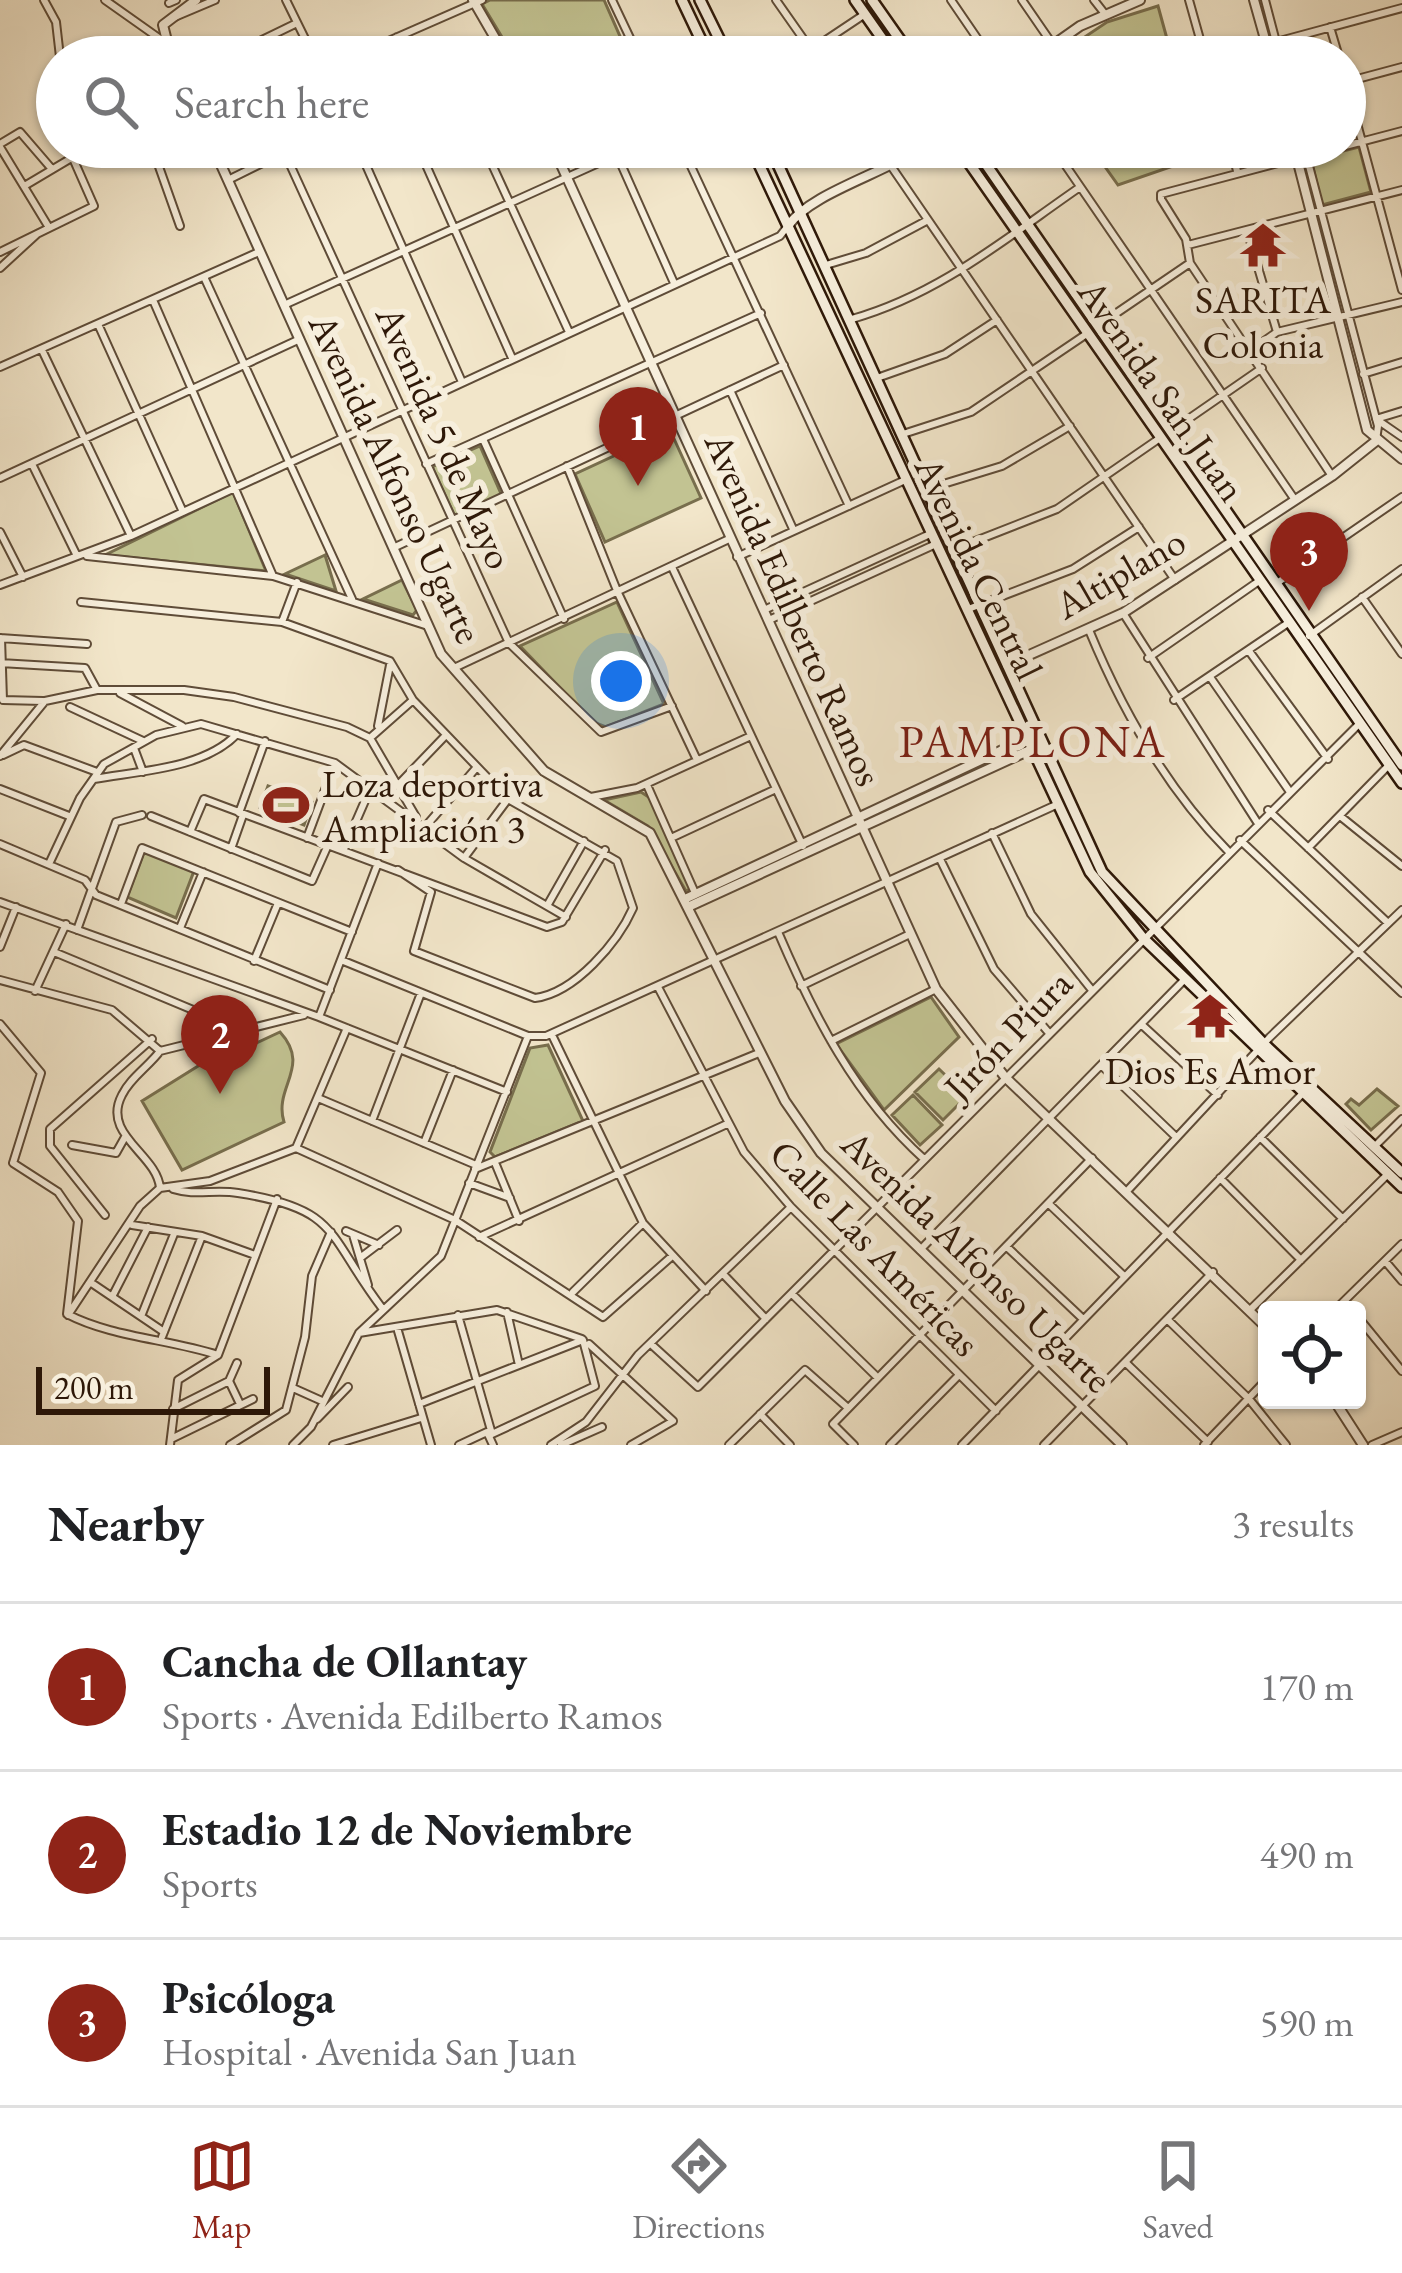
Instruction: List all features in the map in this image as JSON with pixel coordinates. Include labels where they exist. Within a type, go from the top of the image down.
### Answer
[{"type":"main road","points":[[682,0],[699,36]]},
{"type":"main road","points":[[700,0],[718,36]]},
{"type":"main road","points":[[855,0],[880,36]]},
{"type":"main road","points":[[878,2],[899,36]]},
{"type":"main road","name":"Avenida Central","points":[[761,168],[903,481],[1007,665],[1090,872],[1142,938],[1402,1173]]},
{"type":"main road","name":"Avenida Central","points":[[779,168],[955,549],[1030,743],[1060,803],[1111,884],[1304,1092],[1402,1187]]},
{"type":"main road","name":"Avenida San Juan","points":[[972,168],[1288,623],[1306,638],[1402,765]]},
{"type":"main road","name":"Avenida San Juan","points":[[989,168],[1276,584],[1359,724],[1402,783]]},
{"type":"street","points":[[44,0],[58,36]]},
{"type":"street","points":[[105,0],[156,36]]},
{"type":"street","points":[[164,36],[167,18],[196,0]]},
{"type":"street","points":[[167,18],[174,20],[215,0]]},
{"type":"street","points":[[286,0],[304,36]]},
{"type":"street","points":[[776,0],[801,36]]},
{"type":"street","points":[[951,0],[976,36]]},
{"type":"street","points":[[1022,0],[1047,36]]},
{"type":"street","points":[[1094,0],[1105,14]]},
{"type":"street","points":[[1068,36],[1140,0]]},
{"type":"street","points":[[1189,0],[1199,36]]},
{"type":"street","points":[[1254,0],[1264,36]]},
{"type":"street","points":[[1265,0],[1274,36]]},
{"type":"street","points":[[401,36],[476,1],[492,36]]},
{"type":"street","points":[[614,1],[630,36]]},
{"type":"street","points":[[1298,36],[1402,8]]},
{"type":"street","points":[[836,36],[865,14]]},
{"type":"street","points":[[273,36],[297,23]]},
{"type":"street","points":[[1330,27],[1333,36]]},
{"type":"street","points":[[1366,76],[1402,67]]},
{"type":"street","points":[[1366,141],[1402,131]]},
{"type":"street","points":[[36,151],[20,132],[0,146],[46,227]]},
{"type":"street","points":[[1366,154],[1402,290]]},
{"type":"street","points":[[25,185],[51,168]]},
{"type":"street","points":[[1,249],[94,206],[75,168]]},
{"type":"street","points":[[159,168],[180,226]]},
{"type":"street","name":"Avenida Alfonso Ugarte","points":[[222,168],[451,669],[544,771],[650,833],[693,900],[758,1053],[821,1153],[1122,1445]]},
{"type":"street","points":[[227,180],[250,168]]},
{"type":"street","name":"Avenida 5 de Mayo","points":[[293,168],[509,643],[591,726],[611,733],[672,706]]},
{"type":"street","points":[[368,168],[462,382]]},
{"type":"street","points":[[427,168],[512,359]]},
{"type":"street","points":[[494,168],[569,332]]},
{"type":"street","name":"Avenida Edilberto Ramos","points":[[562,168],[856,823],[936,989],[1005,1077],[1258,1318]]},
{"type":"street","points":[[284,305],[590,168]]},
{"type":"street","points":[[623,168],[675,283]]},
{"type":"street","points":[[692,168],[848,506]]},
{"type":"street","points":[[0,585],[131,536],[780,236],[798,211],[892,168],[1174,580]]},
{"type":"street","points":[[1067,168],[1226,393],[1295,500]]},
{"type":"street","points":[[1248,168],[1161,194],[1188,245],[1190,263],[1332,476]]},
{"type":"street","points":[[1304,168],[1364,420],[1376,441],[1402,459]]},
{"type":"street","points":[[852,319],[902,305],[963,271],[1080,187]]},
{"type":"street","points":[[1188,245],[1402,190]]},
{"type":"street","points":[[826,265],[866,253],[928,220]]},
{"type":"street","points":[[0,268],[46,227]]},
{"type":"street","points":[[1247,230],[1277,332]]},
{"type":"street","points":[[0,367],[259,252]]},
{"type":"street","points":[[903,434],[971,412],[1190,263]]},
{"type":"street","points":[[205,279],[352,599]]},
{"type":"street","points":[[153,300],[273,576]]},
{"type":"street","points":[[1250,351],[1277,332],[1402,302]]},
{"type":"street","points":[[426,464],[760,313]]},
{"type":"street","points":[[1342,316],[1376,418],[1376,441]]},
{"type":"street","points":[[877,378],[945,354],[997,320]]},
{"type":"street","points":[[98,325],[183,512]]},
{"type":"street","points":[[0,478],[299,339]]},
{"type":"street","points":[[42,349],[131,536]]},
{"type":"street","points":[[1363,374],[1402,362]]},
{"type":"street","points":[[393,548],[784,365]]},
{"type":"street","points":[[955,549],[1036,519],[1262,368]]},
{"type":"street","points":[[730,390],[794,530]]},
{"type":"street","points":[[1376,418],[1402,411]]},
{"type":"street","points":[[1376,418],[1402,437]]},
{"type":"street","points":[[927,489],[1002,466],[1070,426]]},
{"type":"street","points":[[483,439],[564,620]]},
{"type":"street","name":"Altiplano","points":[[1007,665],[1123,613],[1332,476],[1376,441]]},
{"type":"street","points":[[32,464],[79,556]]},
{"type":"street","points":[[567,466],[618,593],[697,760]]},
{"type":"street","points":[[737,557],[903,481]]},
{"type":"street","points":[[1276,584],[1402,497]]},
{"type":"street","points":[[976,607],[1059,576],[1139,527]]},
{"type":"street","points":[[0,532],[23,577]]},
{"type":"street","points":[[451,669],[729,539]]},
{"type":"street","points":[[764,616],[933,539]]},
{"type":"street","points":[[79,556],[273,576],[428,626]]},
{"type":"street","points":[[672,567],[803,848]]},
{"type":"street","points":[[1306,638],[1402,569]]},
{"type":"street","points":[[1148,658],[1259,581]]},
{"type":"street","points":[[282,622],[297,582]]},
{"type":"street","points":[[1362,597],[1402,654]]},
{"type":"street","points":[[81,602],[282,622],[390,661],[413,700],[508,799],[605,850],[617,861],[633,908],[622,932],[601,956],[553,994],[535,998],[412,949],[431,892],[398,871]]},
{"type":"street","points":[[1123,613],[1174,700],[1257,822]]},
{"type":"street","points":[[1174,700],[1288,623]]},
{"type":"street","points":[[1089,630],[1131,719],[1193,811],[1228,851]]},
{"type":"street","points":[[87,644],[0,638],[1,702],[45,701],[97,689],[184,690],[234,697],[328,721],[370,739],[417,820]]},
{"type":"street","points":[[1249,651],[1328,759]]},
{"type":"street","points":[[370,739],[378,726],[390,661]]},
{"type":"street","points":[[0,663],[85,668],[97,689]]},
{"type":"street","points":[[1210,677],[1290,792]]},
{"type":"street","points":[[116,692],[186,728]]},
{"type":"street","points":[[378,726],[413,700]]},
{"type":"street","points":[[0,755],[45,701]]},
{"type":"street","points":[[70,707],[143,741]]},
{"type":"street","points":[[49,864],[94,776],[143,741],[201,724],[335,763],[464,858],[566,917]]},
{"type":"street","name":"Jirón Piura","points":[[652,1346],[698,1387],[1268,810],[1328,759],[1359,724]]},
{"type":"street","points":[[0,755],[25,746],[94,776],[143,772],[225,745],[237,734]]},
{"type":"street","points":[[400,784],[446,735]]},
{"type":"street","points":[[591,797],[646,784],[751,736]]},
{"type":"street","points":[[0,740],[9,745]]},
{"type":"street","points":[[231,849],[265,741]]},
{"type":"street","points":[[646,784],[693,900],[1030,743]]},
{"type":"street","points":[[134,746],[143,772]]},
{"type":"street","points":[[307,838],[335,763]]},
{"type":"street","points":[[425,827],[477,767]]},
{"type":"street","points":[[1308,848],[1387,767]]},
{"type":"street","points":[[343,850],[371,787]]},
{"type":"street","points":[[0,789],[70,817]]},
{"type":"street","points":[[671,838],[776,789]]},
{"type":"street","points":[[464,858],[508,799]]},
{"type":"street","points":[[190,832],[202,800],[548,927],[566,917],[605,850]]},
{"type":"street","points":[[341,960],[528,1036],[552,1035],[1060,803]]},
{"type":"street","points":[[1268,810],[1402,930]]},
{"type":"street","points":[[77,930],[116,822],[146,815],[312,881],[328,845]]},
{"type":"street","points":[[1340,816],[1402,866]]},
{"type":"street","points":[[992,833],[1031,914],[1091,989]]},
{"type":"street","points":[[1240,840],[1402,993]]},
{"type":"street","points":[[547,907],[584,841]]},
{"type":"street","points":[[0,845],[85,880],[92,891],[121,904],[330,990]]},
{"type":"street","points":[[121,904],[142,848],[352,932]]},
{"type":"street","points":[[940,858],[994,969],[1049,1033]]},
{"type":"street","points":[[319,1017],[378,863]]},
{"type":"street","points":[[180,928],[202,872]]},
{"type":"street","points":[[0,902],[319,1017],[507,1092]]},
{"type":"street","points":[[254,961],[278,903]]},
{"type":"street","points":[[0,947],[16,907]]},
{"type":"street","points":[[1128,1190],[1262,1047],[1402,910]]},
{"type":"street","points":[[35,991],[66,924]]},
{"type":"street","points":[[778,932],[830,1041],[879,1114],[925,1160]]},
{"type":"street","points":[[801,986],[910,934]]},
{"type":"street","points":[[54,952],[246,1032]]},
{"type":"street","points":[[920,1250],[1186,978]]},
{"type":"street","points":[[0,980],[112,1010],[160,1051]]},
{"type":"street","name":"Calle Las Américas","points":[[658,987],[728,1124],[791,1207],[996,1411]]},
{"type":"street","points":[[830,1041],[936,989]]},
{"type":"street","points":[[372,1120],[421,993]]},
{"type":"street","points":[[160,1188],[160,1178],[125,1137],[119,1101],[160,1051],[308,1014]]},
{"type":"street","points":[[0,1024],[40,1073],[13,1163],[58,1192],[78,1221],[68,1315]]},
{"type":"street","points":[[1141,1024],[1218,1095]]},
{"type":"street","points":[[173,1189],[210,1181],[296,1148],[346,1028]]},
{"type":"street","points":[[552,1035],[643,1223],[706,1291]]},
{"type":"street","points":[[311,1427],[359,1333],[433,1267],[528,1036]]},
{"type":"street","points":[[105,1215],[50,1147],[50,1129],[152,1040]]},
{"type":"street","points":[[318,1098],[476,1167],[496,1165],[758,1053]]},
{"type":"street","points":[[1101,1065],[1177,1138]]},
{"type":"street","points":[[424,1143],[453,1070]]},
{"type":"street","points":[[962,1445],[1304,1092]]},
{"type":"street","points":[[1375,1147],[1402,1119]]},
{"type":"street","points":[[479,1237],[618,1178],[728,1124]]},
{"type":"street","points":[[72,1145],[116,1153],[125,1137]]},
{"type":"street","points":[[1260,1137],[1343,1219]]},
{"type":"street","points":[[296,1148],[455,1220],[573,1292],[603,1316],[671,1257]]},
{"type":"street","points":[[854,1445],[832,1424],[1092,1158]]},
{"type":"street","points":[[496,1165],[519,1221]]},
{"type":"street","points":[[1250,1310],[1388,1174]]},
{"type":"street","points":[[1220,1178],[1301,1260]]},
{"type":"street","points":[[470,1183],[510,1198]]},
{"type":"street","points":[[68,1315],[133,1225],[140,1206],[160,1188],[277,1199],[332,1228],[382,1309]]},
{"type":"street","points":[[170,1442],[183,1373],[218,1355],[277,1199]]},
{"type":"street","points":[[1049,1204],[1124,1277]]},
{"type":"street","points":[[557,1444],[586,1422],[624,1371],[791,1207]]},
{"type":"street","points":[[573,1292],[643,1223]]},
{"type":"street","points":[[133,1225],[202,1236],[255,1255]]},
{"type":"street","points":[[113,1295],[148,1227]]},
{"type":"street","points":[[230,1445],[286,1410],[312,1276],[332,1228]]},
{"type":"street","points":[[360,1258],[397,1229]]},
{"type":"street","points":[[142,1314],[175,1233]]},
{"type":"street","points":[[372,1294],[350,1233],[379,1245]]},
{"type":"street","points":[[163,1335],[202,1236]]},
{"type":"street","points":[[1345,1301],[1402,1244]]},
{"type":"street","points":[[1007,1247],[1084,1319]]},
{"type":"street","points":[[1385,1262],[1402,1281]]},
{"type":"street","points":[[1044,1445],[1213,1272]]},
{"type":"street","points":[[724,1275],[766,1319]]},
{"type":"street","points":[[93,1284],[142,1314],[163,1335]]},
{"type":"street","points":[[792,1294],[877,1377]]},
{"type":"street","points":[[359,1333],[398,1331],[458,1315],[507,1312],[584,1341],[624,1371],[673,1421],[631,1445]]},
{"type":"street","points":[[507,1312],[519,1365]]},
{"type":"street","points":[[68,1315],[105,1331],[163,1335],[218,1355]]},
{"type":"street","points":[[458,1315],[493,1445]]},
{"type":"street","points":[[1167,1319],[1249,1399],[1286,1445]]},
{"type":"street","points":[[1366,1328],[1402,1371]]},
{"type":"street","points":[[398,1331],[431,1445]]},
{"type":"street","points":[[418,1405],[584,1341]]},
{"type":"street","points":[[459,1445],[595,1386],[584,1341]]},
{"type":"street","points":[[1125,1362],[1206,1443],[1258,1389]]},
{"type":"street","points":[[173,1409],[229,1381],[237,1364]]},
{"type":"street","points":[[729,1445],[805,1370],[848,1408]]},
{"type":"street","points":[[890,1445],[959,1375]]},
{"type":"street","points":[[229,1381],[240,1404]]},
{"type":"street","points":[[293,1445],[347,1387]]},
{"type":"street","points":[[293,1388],[322,1402]]},
{"type":"street","points":[[170,1442],[253,1399]]},
{"type":"street","points":[[1340,1409],[1363,1445]]},
{"type":"street","points":[[760,1414],[790,1445]]},
{"type":"street","points":[[334,1445],[423,1418]]},
{"type":"street","points":[[557,1444],[602,1427]]},
{"type":"street","points":[[1372,1445],[1402,1432]]},
{"type":"green space","points":[[490,0],[604,0],[620,36],[501,36],[482,4]]},
{"type":"green space","points":[[1158,6],[1166,36],[1086,36],[1107,22]]},
{"type":"green space","points":[[1106,168],[1167,168],[1118,185]]},
{"type":"green space","points":[[1313,168],[1365,168],[1371,192],[1322,205]]},
{"type":"green space","points":[[670,430],[701,498],[605,542],[575,474]]},
{"type":"green space","points":[[480,446],[502,496],[455,517],[432,467]]},
{"type":"green space","points":[[233,492],[266,571],[105,555]]},
{"type":"green space","points":[[325,555],[336,591],[285,574]]},
{"type":"green space","points":[[402,580],[417,610],[413,615],[363,599]]},
{"type":"green space","points":[[617,602],[664,704],[606,727],[593,722],[520,646]]},
{"type":"green space","name":"Loza deportiva Ampliación 3","points":[[268,786],[312,802],[304,825],[260,808]]},
{"type":"green space","points":[[641,792],[650,798],[691,889],[686,891],[648,826],[604,800]]},
{"type":"green space","points":[[144,852],[194,871],[176,918],[127,897]]},
{"type":"green space","points":[[931,997],[959,1037],[884,1110],[836,1044]]},
{"type":"green space","points":[[280,1032],[293,1056],[283,1098],[284,1122],[182,1170],[142,1101],[203,1063],[214,1063]]},
{"type":"green space","points":[[548,1045],[583,1121],[495,1157],[490,1152],[530,1048]]},
{"type":"green space","points":[[939,1069],[967,1096],[943,1120],[915,1092]]},
{"type":"green space","points":[[1377,1089],[1398,1106],[1371,1130],[1346,1104],[1351,1099],[1359,1105]]},
{"type":"green space","points":[[913,1095],[942,1125],[920,1145],[892,1115]]},
{"type":"place","name":"SARITA Colonia","points":[[1263,245]]},
{"type":"place","name":"Cancha de Ollantay","points":[[638,486]]},
{"type":"place","name":"Psicóloga","points":[[1309,611]]},
{"type":"place","name":"Loza deportiva Ampliación 3","points":[[286,805]]},
{"type":"place","name":"Dios Es Amor","points":[[1210,1016]]},
{"type":"place","name":"Estadio 12 de Noviembre","points":[[220,1094]]},
{"type":"district","name":"PAMPLONA","points":[[1033,741]]}]
